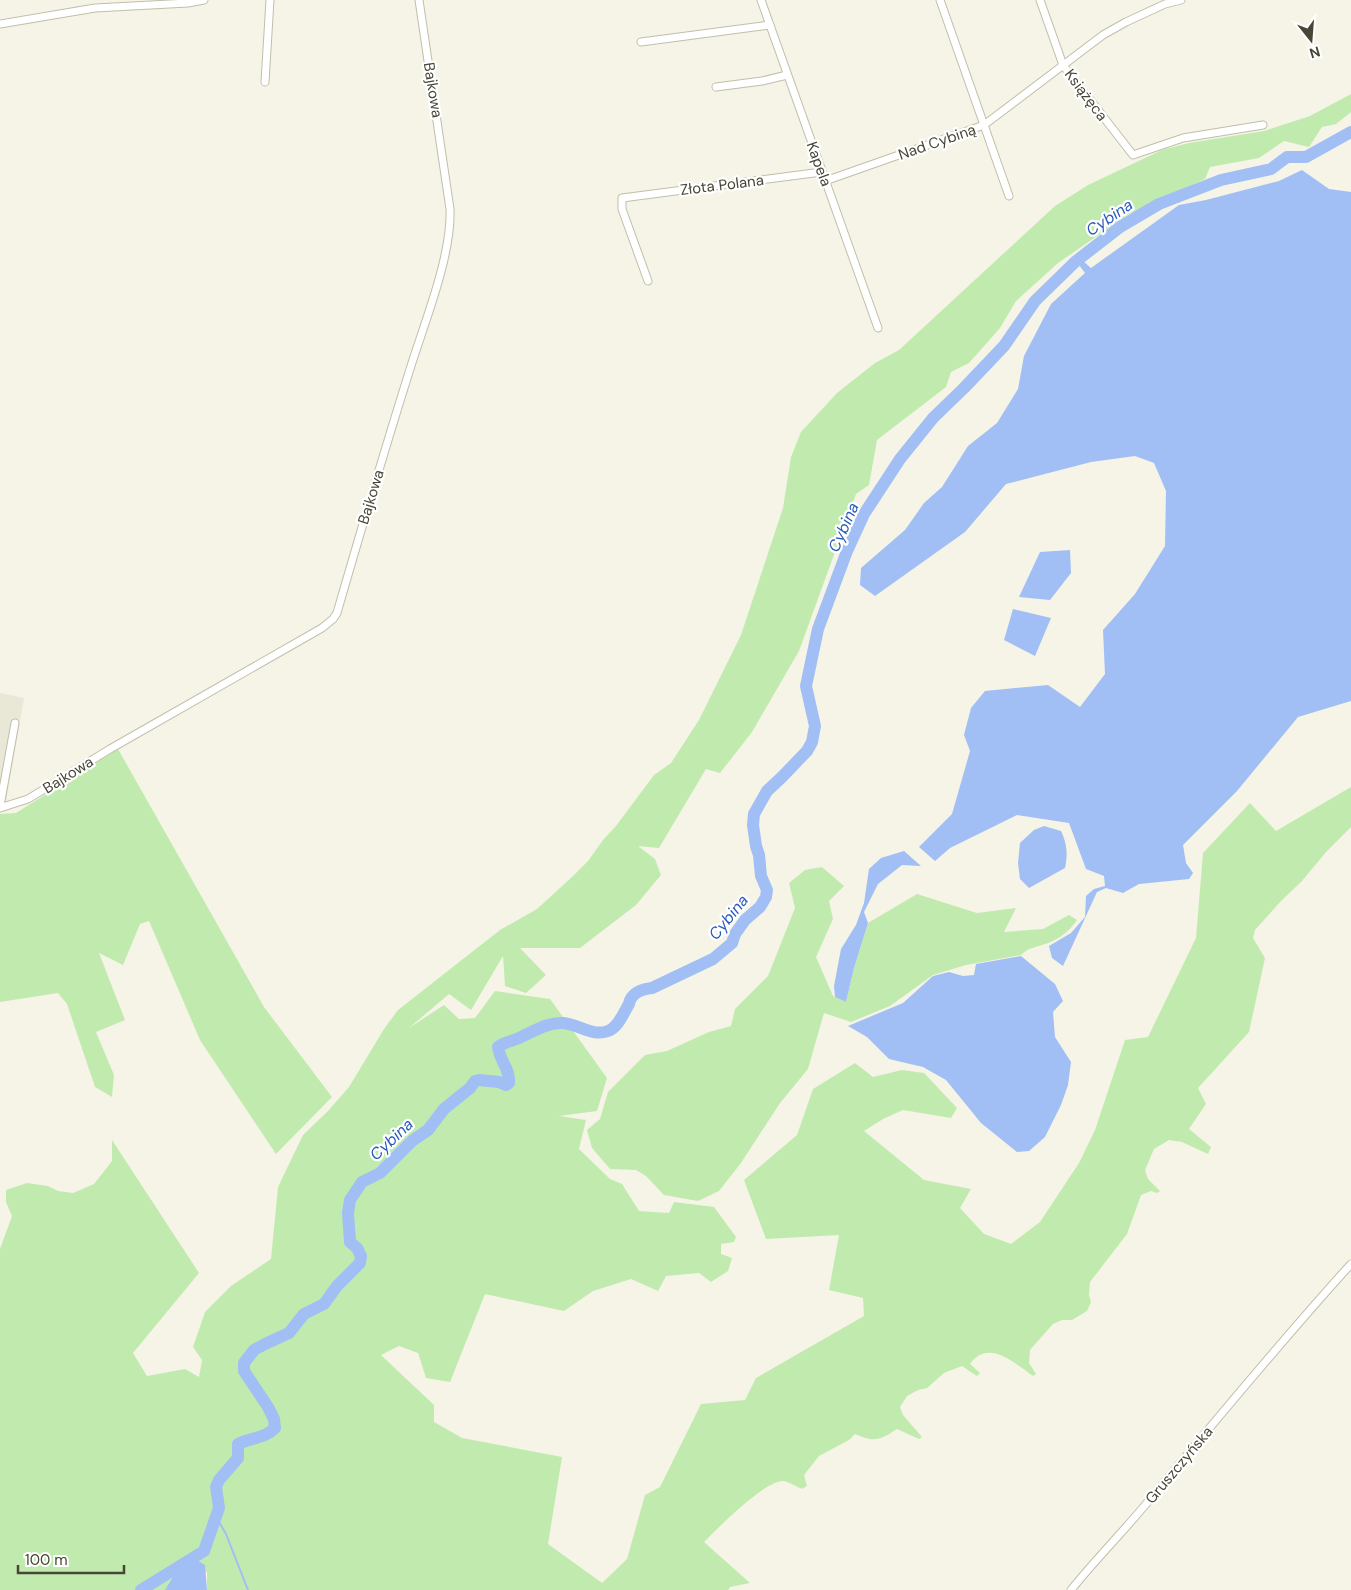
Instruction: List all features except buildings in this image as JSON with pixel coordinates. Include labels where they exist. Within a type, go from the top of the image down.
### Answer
[{"type":"street","points":[[0,24],[95,8],[188,3],[204,0]]},
{"type":"street","points":[[265,82],[270,0]]},
{"type":"street","name":"Bajkowa","points":[[0,807],[28,799],[118,744],[322,628],[333,619],[442,265],[451,220],[419,0]]},
{"type":"street","name":"Kapela","points":[[761,0],[878,328]]},
{"type":"street","points":[[940,0],[1009,196]]},
{"type":"street","name":"Książęca","points":[[1040,0],[1063,65],[1133,155],[1183,138],[1263,125]]},
{"type":"street","name":"Nad Cybiną","points":[[825,181],[984,125],[1103,35],[1164,2],[1181,0]]},
{"type":"street","points":[[641,42],[770,25]]},
{"type":"street","points":[[716,87],[762,81],[787,75]]},
{"type":"street","name":"Złota Polana","points":[[648,281],[622,209],[622,198],[822,172]]},
{"type":"street","points":[[0,807],[15,723]]},
{"type":"street","name":"Gruszczyńska","points":[[1071,1590],[1092,1563],[1144,1507],[1285,1337],[1351,1264]]},
{"type":"shaded area","points":[[0,693],[24,698],[5,808],[0,807]]},
{"type":"green space","points":[[1351,94],[1351,112],[1336,124],[1322,127],[1309,147],[1284,141],[1259,158],[1210,167],[1205,179],[1129,214],[1058,263],[1016,301],[1000,328],[969,363],[951,372],[946,387],[877,440],[869,485],[856,494],[799,651],[752,732],[720,773],[706,769],[659,848],[638,846],[655,859],[661,875],[636,905],[580,948],[520,948],[546,975],[526,993],[505,986],[503,956],[471,1010],[449,994],[409,1028],[444,1005],[459,1019],[475,1018],[495,991],[550,999],[607,1078],[597,1111],[559,1116],[586,1120],[579,1149],[610,1179],[622,1184],[639,1211],[669,1213],[674,1202],[714,1207],[736,1237],[734,1242],[721,1244],[721,1254],[732,1258],[728,1271],[711,1282],[699,1273],[666,1276],[658,1291],[631,1279],[593,1291],[564,1311],[485,1294],[450,1382],[426,1378],[418,1353],[399,1346],[381,1355],[434,1405],[434,1422],[462,1438],[562,1457],[548,1544],[602,1583],[627,1559],[645,1495],[660,1487],[701,1404],[745,1400],[756,1378],[864,1316],[863,1298],[829,1290],[839,1235],[766,1239],[744,1180],[797,1135],[813,1089],[855,1063],[873,1077],[902,1070],[924,1073],[957,1108],[951,1118],[903,1110],[883,1119],[864,1131],[924,1180],[971,1189],[960,1208],[984,1234],[1011,1244],[1040,1222],[1079,1163],[1095,1130],[1125,1040],[1148,1037],[1196,938],[1203,853],[1250,803],[1276,831],[1351,787],[1351,827],[1255,930],[1253,938],[1265,958],[1249,1032],[1198,1088],[1206,1104],[1189,1129],[1211,1147],[1208,1154],[1182,1142],[1169,1140],[1154,1149],[1145,1170],[1148,1179],[1160,1191],[1157,1193],[1151,1191],[1141,1195],[1127,1234],[1090,1282],[1089,1295],[1091,1302],[1087,1311],[1072,1320],[1062,1320],[1053,1324],[1030,1350],[1029,1363],[1036,1374],[1033,1376],[1002,1356],[994,1353],[985,1353],[977,1357],[970,1364],[980,1373],[977,1376],[962,1366],[944,1373],[927,1388],[907,1396],[900,1407],[903,1415],[922,1437],[919,1439],[897,1429],[877,1439],[868,1439],[855,1434],[849,1440],[819,1456],[804,1475],[807,1486],[802,1489],[784,1481],[766,1488],[754,1496],[704,1542],[750,1583],[730,1587],[728,1590],[207,1590],[207,1572],[178,1568],[165,1590],[0,1590],[0,1249],[12,1216],[6,1202],[6,1190],[27,1183],[48,1186],[58,1191],[73,1193],[94,1184],[112,1161],[112,1140],[199,1273],[133,1353],[147,1376],[185,1369],[199,1377],[202,1360],[193,1347],[205,1312],[231,1286],[271,1259],[278,1187],[303,1135],[349,1087],[384,1029],[398,1010],[500,930],[537,909],[572,877],[588,861],[654,775],[671,763],[699,720],[741,635],[783,508],[791,457],[801,432],[837,393],[875,363],[899,350],[1055,206],[1088,185],[1162,150],[1189,143],[1264,131],[1310,116]]},
{"type":"green space","points":[[118,749],[264,1007],[332,1097],[276,1154],[200,1040],[149,921],[140,924],[123,965],[99,953],[125,1020],[96,1032],[114,1075],[112,1097],[95,1087],[67,1004],[58,993],[0,1002],[0,814],[16,813]]},
{"type":"green space","points":[[822,867],[844,886],[829,901],[833,919],[816,957],[833,996],[846,1002],[868,923],[917,894],[977,913],[1016,908],[1004,932],[1043,929],[1069,915],[1077,920],[1066,932],[1053,941],[1028,950],[1021,955],[966,965],[933,975],[890,1006],[851,1022],[824,1013],[808,1069],[780,1103],[741,1163],[719,1191],[698,1201],[664,1195],[646,1176],[636,1170],[610,1169],[592,1148],[587,1130],[600,1119],[608,1092],[645,1055],[667,1051],[709,1032],[731,1026],[735,1009],[768,976],[795,908],[789,883],[805,870]]},
{"type":"water","points":[[1302,170],[1329,189],[1351,192],[1351,701],[1298,717],[1237,791],[1183,845],[1186,863],[1193,873],[1189,879],[1139,884],[1123,893],[1106,888],[1097,892],[1063,966],[1052,958],[1049,946],[1071,933],[1085,917],[1086,896],[1094,889],[1105,886],[1104,876],[1086,869],[1069,823],[1017,815],[950,848],[935,861],[919,847],[952,814],[970,751],[964,735],[971,708],[985,691],[1048,685],[1080,707],[1105,674],[1103,630],[1135,594],[1165,546],[1166,491],[1154,463],[1135,456],[1091,462],[1006,484],[965,532],[875,596],[860,585],[861,568],[905,530],[924,503],[942,487],[968,446],[997,423],[1018,389],[1024,356],[1051,304],[1085,273],[1079,265],[1083,261],[1091,268],[1179,205],[1279,181]]},
{"type":"water","points":[[1070,550],[1071,573],[1050,600],[1019,597],[1040,552]]},
{"type":"water","points":[[1013,609],[1051,618],[1035,656],[1004,640]]},
{"type":"water","points":[[1044,826],[1061,831],[1066,849],[1065,868],[1029,888],[1020,879],[1018,863],[1020,843],[1034,830]]},
{"type":"water","points":[[904,851],[921,866],[902,865],[878,884],[864,912],[868,923],[846,1002],[835,997],[834,986],[841,949],[856,925],[864,903],[869,869],[881,858]]},
{"type":"water","points":[[1021,956],[1055,984],[1063,1001],[1053,1012],[1055,1037],[1071,1062],[1068,1085],[1061,1105],[1045,1137],[1029,1151],[1017,1152],[981,1123],[946,1080],[923,1067],[889,1059],[867,1037],[848,1026],[903,1003],[933,976],[949,972],[963,976],[974,975],[976,964]]},
{"type":"water","points":[[193,1558],[205,1565],[207,1590],[165,1590],[178,1568]]},
{"type":"waterway","name":"Cybina","points":[[141,1590],[204,1551],[219,1508],[216,1487],[219,1480],[238,1458],[238,1444],[267,1434],[275,1428],[274,1419],[268,1407],[244,1371],[244,1363],[254,1350],[289,1333],[304,1314],[324,1304],[337,1286],[360,1263],[361,1256],[357,1248],[350,1242],[348,1213],[350,1200],[362,1182],[380,1173],[412,1141],[428,1130],[444,1109],[470,1088],[475,1081],[499,1082],[506,1085],[509,1083],[508,1073],[498,1047],[557,1023],[569,1024],[596,1032],[612,1029],[635,994],[713,959],[732,943],[735,934],[745,920],[760,907],[766,897],[767,890],[761,876],[753,825],[754,814],[767,791],[807,751],[812,742],[815,726],[806,686],[818,629],[847,551],[864,514],[900,459],[933,418],[1004,346],[1035,301],[1075,262],[1120,227],[1159,204],[1221,180],[1271,169],[1287,157],[1306,157],[1351,132]]},
{"type":"waterway","points":[[216,1517],[226,1534],[248,1590]]}]
